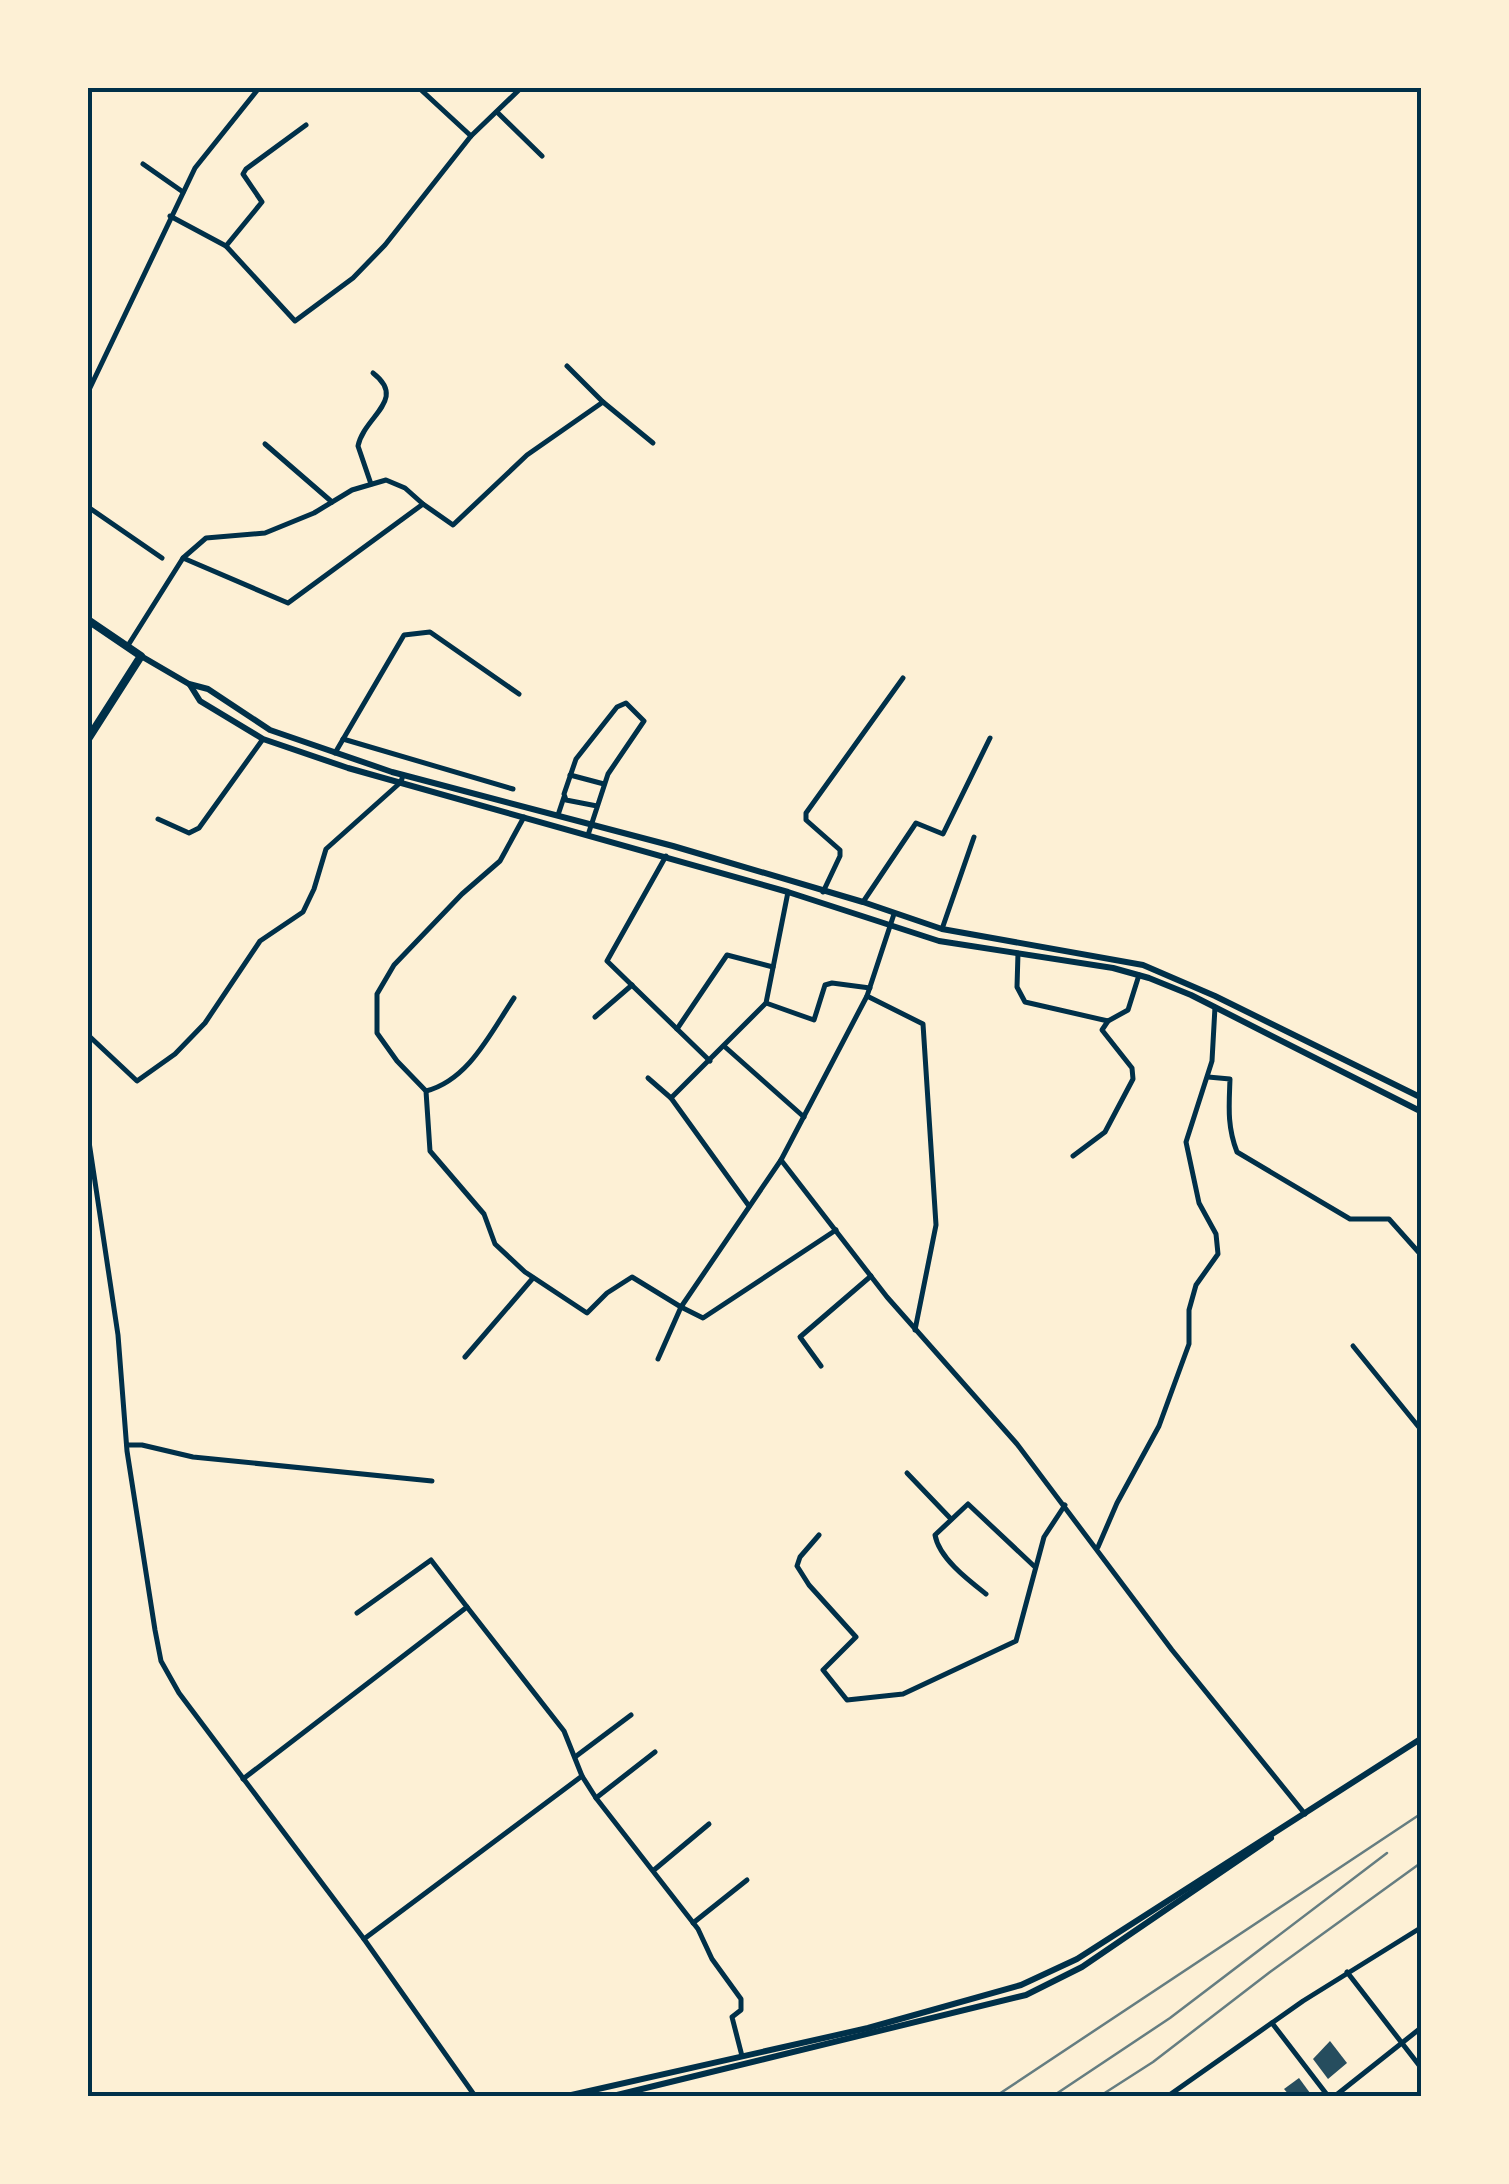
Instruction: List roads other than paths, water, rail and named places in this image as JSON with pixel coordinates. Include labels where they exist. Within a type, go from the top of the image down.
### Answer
[{"type":"main road","points":[[88,620],[189,684],[208,688],[270,730],[335,754],[402,778],[591,824],[863,902],[942,929],[1143,965],[1422,1098]]},
{"type":"main road","points":[[88,739],[141,656]]},
{"type":"main road","points":[[189,684],[200,701],[264,739],[788,892],[938,941],[1139,975],[1214,1007],[1422,1112]]},
{"type":"main road","points":[[1282,1042],[1288,1032]]},
{"type":"main road","points":[[613,2096],[1026,1994],[1082,1967],[1422,1738]]},
{"type":"main road","points":[[567,2096],[868,2028],[1022,1985],[1078,1959],[1305,1814]]},
{"type":"street","points":[[88,392],[195,168],[260,88]]},
{"type":"street","points":[[419,88],[471,136]]},
{"type":"street","points":[[170,216],[226,246],[295,320],[352,278],[384,245],[471,136],[521,88]]},
{"type":"street","points":[[498,113],[542,156]]},
{"type":"street","points":[[226,246],[262,202],[245,180],[246,168],[306,126]]},
{"type":"street","points":[[142,164],[182,192]]},
{"type":"street","points":[[568,366],[602,402],[653,443]]},
{"type":"street","points":[[88,370],[95,376]]},
{"type":"street","points":[[371,484],[358,446],[367,424],[387,400],[388,392],[373,373]]},
{"type":"street","points":[[127,647],[184,558],[206,538],[265,534],[386,480],[405,488],[453,525],[528,455],[602,402]]},
{"type":"street","points":[[265,444],[332,502]]},
{"type":"street","points":[[184,558],[288,602],[422,504]]},
{"type":"street","points":[[88,508],[162,558]]},
{"type":"street","points":[[335,754],[404,635],[430,632],[519,694]]},
{"type":"street","points":[[824,892],[840,850],[810,826],[806,813],[903,678]]},
{"type":"street","points":[[558,815],[576,758],[617,706],[626,703],[644,721],[604,784],[588,835]]},
{"type":"street","points":[[344,738],[514,789]]},
{"type":"street","points":[[863,902],[916,822],[943,834],[990,738]]},
{"type":"street","points":[[158,820],[189,833],[199,828],[264,739]]},
{"type":"street","points":[[570,775],[604,784]]},
{"type":"street","points":[[88,1034],[137,1081],[175,1054],[206,1023],[260,941],[303,912],[326,849],[402,778]]},
{"type":"street","points":[[564,797],[597,806]]},
{"type":"street","points":[[524,817],[500,861],[462,894],[394,966],[376,994],[377,1032],[397,1061],[426,1091],[430,1151],[484,1214],[494,1244],[533,1278],[587,1313],[607,1293],[632,1277],[703,1318],[836,1230]]},
{"type":"street","points":[[942,929],[974,836]]},
{"type":"street","points":[[666,856],[607,961],[710,1061]]},
{"type":"street","points":[[671,1098],[766,1003],[788,892]]},
{"type":"street","points":[[658,1359],[682,1307],[781,1160],[804,1117],[867,996],[894,914]]},
{"type":"street","points":[[1018,953],[1017,987],[1025,1002],[1070,1009],[1108,1021]]},
{"type":"street","points":[[677,1028],[727,955],[773,967]]},
{"type":"street","points":[[1073,1156],[1105,1132],[1133,1080],[1132,1068],[1102,1030],[1108,1021],[1128,1010],[1139,975]]},
{"type":"street","points":[[596,1016],[632,985]]},
{"type":"street","points":[[766,1003],[814,1020],[825,985],[870,988]]},
{"type":"street","points":[[867,996],[924,1024],[936,1224],[915,1330]]},
{"type":"street","points":[[426,1091],[437,1088],[472,1062],[514,998]]},
{"type":"street","points":[[1098,1547],[1159,1426],[1189,1344],[1190,1310],[1196,1285],[1218,1254],[1216,1234],[1199,1203],[1189,1168],[1186,1142],[1208,1078],[1215,1042],[1214,1007]]},
{"type":"street","points":[[724,1046],[804,1117]]},
{"type":"street","points":[[648,1078],[671,1098],[749,1206]]},
{"type":"street","points":[[1208,1078],[1230,1079],[1226,1099],[1237,1152],[1350,1219],[1389,1219],[1422,1256]]},
{"type":"street","points":[[88,1136],[118,1334],[127,1445],[161,1661],[179,1693],[475,2096]]},
{"type":"street","points":[[781,1160],[915,1330],[1017,1444],[1172,1650],[1305,1814]]},
{"type":"street","points":[[821,1366],[800,1337],[871,1276]]},
{"type":"street","points":[[466,1357],[533,1278]]},
{"type":"street","points":[[1354,1346],[1422,1431]]},
{"type":"street","points":[[127,1445],[193,1458],[432,1481]]},
{"type":"street","points":[[907,1473],[951,1519]]},
{"type":"street","points":[[986,1594],[937,1545],[936,1535],[968,1504],[1035,1567]]},
{"type":"street","points":[[818,1535],[797,1566],[856,1638],[824,1670],[847,1700],[904,1694],[1016,1641],[1044,1537],[1065,1505]]},
{"type":"street","points":[[357,1614],[430,1560],[564,1731],[582,1776],[596,1798],[694,1923],[712,1959],[741,2000],[741,2010],[732,2017],[742,2056]]},
{"type":"street","points":[[243,1779],[467,1607]]},
{"type":"street","points":[[575,1757],[631,1715]]},
{"type":"street","points":[[596,1798],[655,1752]]},
{"type":"street","points":[[364,1940],[582,1776]]},
{"type":"street","points":[[654,1870],[709,1824]]},
{"type":"street","points":[[694,1923],[748,1880]]},
{"type":"street","points":[[1168,2096],[1347,1972],[1422,1927]]},
{"type":"street","points":[[1347,1972],[1422,2068]]},
{"type":"street","points":[[1272,2023],[1331,2096],[1422,2028]]},
{"type":"railway","points":[[996,2096],[1422,1813]]},
{"type":"railway","points":[[1053,2096],[1170,2018],[1387,1853]]},
{"type":"railway","points":[[1100,2096],[1153,2062],[1422,1862]]}]
